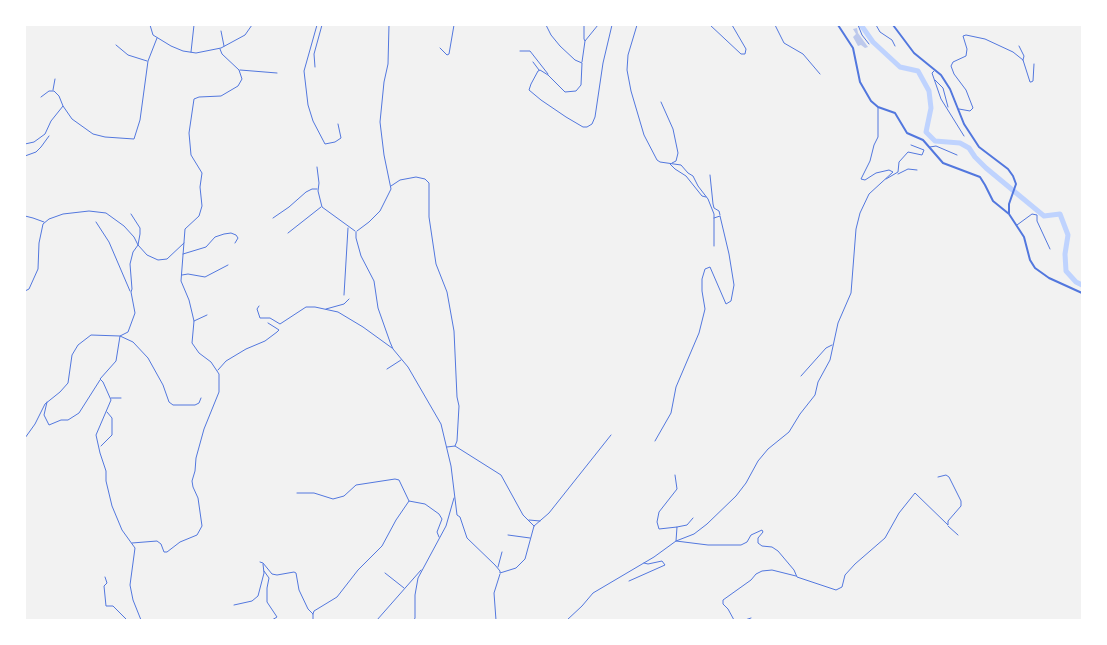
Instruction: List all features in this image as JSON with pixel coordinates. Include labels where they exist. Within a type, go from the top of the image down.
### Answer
[{"type":"street","points":[[150,25],[151,31],[157,38],[175,49],[192,52],[220,49],[245,35],[252,25]]},
{"type":"street","points":[[192,52],[194,25]]},
{"type":"street","points":[[317,25],[304,71],[308,105],[317,130],[325,144],[335,142],[341,138],[338,124]]},
{"type":"street","points":[[315,67],[314,54],[322,25]]},
{"type":"street","points":[[356,232],[381,209],[387,200],[391,186],[384,155],[380,122],[384,82],[388,64],[389,25]]},
{"type":"street","points":[[440,48],[449,54],[454,25]]},
{"type":"street","points":[[546,25],[550,35],[560,46],[575,60],[582,63]]},
{"type":"street","points":[[520,51],[530,51],[548,75],[565,92],[576,91],[581,85],[585,41],[584,25]]},
{"type":"street","points":[[585,41],[598,25]]},
{"type":"street","points":[[539,70],[529,87],[531,92],[583,127],[592,124],[597,108],[603,63],[612,25]]},
{"type":"street","points":[[637,25],[627,60],[627,70],[644,135],[654,157],[660,162],[682,165],[693,176],[707,198],[714,214],[714,246]]},
{"type":"street","points":[[710,25],[740,54],[745,54],[746,49],[732,25]]},
{"type":"street","points":[[775,25],[784,43],[803,54],[820,74]]},
{"type":"street","points":[[838,25],[854,48],[859,78],[863,89],[871,101],[878,107],[896,113],[907,133],[923,140],[943,164],[980,177],[993,201],[1009,214],[1017,225],[1025,240],[1030,260],[1038,271],[1082,292]]},
{"type":"street","points":[[858,25],[862,35],[869,44]]},
{"type":"street","points":[[876,25],[880,32],[892,40],[895,46]]},
{"type":"street","points":[[893,25],[914,53],[941,75],[950,89],[964,124],[979,147],[1008,169],[1015,180],[1016,187],[1009,204],[1009,214]]},
{"type":"street","points":[[222,31],[224,47]]},
{"type":"street","points":[[958,109],[970,112],[973,108],[966,90],[954,74],[951,66],[953,62],[966,56],[967,49],[964,36],[966,34],[985,39],[1013,52],[1023,60]]},
{"type":"street","points":[[52,90],[57,93],[72,119],[93,134],[104,137],[134,139],[140,120],[148,61],[157,38]]},
{"type":"street","points":[[116,46],[128,55],[148,61]]},
{"type":"street","points":[[1019,46],[1024,56],[1023,60],[1030,82],[1033,81],[1034,64]]},
{"type":"street","points":[[218,371],[194,347],[192,336],[194,321],[189,300],[181,281],[182,254],[186,229],[198,218],[202,206],[200,187],[202,175],[199,166],[191,155],[189,133],[194,99],[199,97],[218,97],[230,92],[241,82],[242,75],[239,70],[222,54],[220,49]]},
{"type":"street","points":[[533,62],[539,70],[548,75]]},
{"type":"street","points":[[239,70],[246,69],[277,73]]},
{"type":"street","points":[[934,70],[932,73],[941,99],[964,136]]},
{"type":"street","points":[[41,97],[52,90],[55,79]]},
{"type":"street","points":[[934,79],[942,88],[948,108]]},
{"type":"street","points":[[661,102],[673,129],[678,153],[676,161],[671,163]]},
{"type":"street","points":[[25,144],[34,142],[45,134],[50,121],[63,106]]},
{"type":"street","points":[[568,620],[593,593],[644,563],[676,541],[698,531],[727,507],[746,483],[758,460],[789,432],[800,414],[816,396],[818,382],[830,360],[838,323],[851,293],[856,229],[860,213],[866,198],[892,173],[889,170],[876,173],[865,180],[860,178],[870,161],[878,136],[878,107]]},
{"type":"street","points":[[25,156],[36,152],[49,136]]},
{"type":"street","points":[[897,174],[899,162],[908,152],[922,155],[924,150],[911,145]]},
{"type":"street","points":[[929,148],[936,146],[957,155]]},
{"type":"street","points":[[671,163],[675,169],[686,176],[702,196],[707,198]]},
{"type":"street","points":[[317,167],[318,189],[322,207],[356,232]]},
{"type":"street","points":[[884,180],[908,169],[917,170]]},
{"type":"street","points":[[655,441],[670,413],[676,387],[699,333],[705,309],[702,279],[705,268],[710,267],[726,304],[731,301],[734,285],[729,254],[719,211],[714,208],[713,204],[710,175]]},
{"type":"street","points":[[391,186],[400,180],[416,177],[425,179],[429,183],[429,217],[436,264],[447,292],[454,331],[459,406],[458,441],[455,446]]},
{"type":"street","points":[[273,218],[306,192],[318,189]]},
{"type":"street","points":[[288,233],[322,207]]},
{"type":"street","points":[[25,291],[29,289],[38,269],[40,240],[44,223],[62,214],[100,211],[110,215],[124,226],[134,237],[138,245],[151,257],[160,260],[167,259],[184,243]]},
{"type":"street","points":[[120,336],[128,332],[134,316],[130,264],[133,252],[138,245],[140,228],[131,214]]},
{"type":"street","points":[[1017,225],[1032,214],[1037,215],[1050,249]]},
{"type":"street","points":[[25,216],[44,223]]},
{"type":"street","points":[[714,218],[720,216]]},
{"type":"street","points":[[96,222],[109,242],[128,289],[131,292]]},
{"type":"street","points":[[344,295],[348,227]]},
{"type":"street","points":[[356,232],[361,256],[374,281],[380,315],[393,348],[408,367],[439,419],[451,466],[457,515],[460,517],[467,538],[500,570],[494,593],[496,620]]},
{"type":"street","points":[[182,254],[206,247],[216,237],[228,233],[236,235],[238,238],[235,243]]},
{"type":"street","points":[[182,276],[188,274],[205,277],[228,265]]},
{"type":"street","points":[[326,309],[344,304],[349,299]]},
{"type":"street","points":[[259,306],[257,309],[260,318],[270,318],[280,324],[304,308],[311,307],[338,312],[393,348]]},
{"type":"street","points":[[194,321],[206,315]]},
{"type":"street","points":[[132,543],[157,541],[166,553],[200,532],[202,526],[198,498],[192,481],[204,429],[219,392],[218,371],[226,361],[273,336],[278,330],[268,323]]},
{"type":"street","points":[[25,438],[32,430],[47,402],[68,383],[72,355],[78,345],[91,335],[120,336],[132,342],[148,358],[163,384],[169,402],[173,406],[195,405],[199,403],[201,398]]},
{"type":"street","points":[[47,402],[44,415],[49,425],[61,420],[68,420],[79,413],[100,379],[116,361],[120,336]]},
{"type":"street","points":[[801,376],[826,348],[832,345]]},
{"type":"street","points":[[387,369],[402,360]]},
{"type":"street","points":[[100,379],[111,398],[111,402],[96,432],[106,471],[106,481],[112,506],[122,530],[135,550],[130,585],[135,608],[141,620]]},
{"type":"street","points":[[111,398],[121,398]]},
{"type":"street","points":[[100,448],[112,434],[112,418],[106,412]]},
{"type":"street","points":[[500,573],[516,568],[525,559],[534,526],[549,513],[611,435]]},
{"type":"street","points":[[447,447],[455,446],[501,475],[524,515],[534,526]]},
{"type":"street","points":[[675,475],[677,489],[660,509],[657,522],[659,529],[688,525],[693,518]]},
{"type":"street","points":[[938,477],[946,475],[949,477],[961,501],[961,506],[948,521],[948,525]]},
{"type":"street","points":[[297,493],[314,493],[333,499],[344,496],[356,485],[395,479],[399,480],[409,501]]},
{"type":"street","points":[[734,620],[728,608],[723,604],[723,600],[762,570],[772,570],[834,590],[840,589],[845,575],[885,538],[896,518],[914,493],[958,535]]},
{"type":"street","points":[[414,620],[416,585],[446,526],[454,497]]},
{"type":"street","points":[[409,501],[425,504],[439,514],[442,519],[437,532],[439,537]]},
{"type":"street","points":[[313,620],[314,611],[337,597],[363,564],[382,546],[409,501]]},
{"type":"street","points":[[528,520],[540,521]]},
{"type":"street","points":[[676,528],[676,541]]},
{"type":"street","points":[[676,541],[704,545],[739,545],[747,542],[750,535],[762,530],[763,532],[758,538],[758,543],[761,546],[772,547],[778,551],[794,570],[797,577]]},
{"type":"street","points":[[508,535],[530,538]]},
{"type":"street","points":[[497,568],[502,552]]},
{"type":"street","points":[[629,581],[665,565],[662,561],[644,563]]},
{"type":"street","points":[[260,562],[272,574],[277,576],[296,573],[301,595],[309,611],[313,614]]},
{"type":"street","points":[[234,605],[248,603],[258,596],[264,571],[263,563]]},
{"type":"street","points":[[377,620],[423,568]]},
{"type":"street","points":[[264,571],[268,578],[267,602],[277,617],[272,620]]},
{"type":"street","points":[[385,573],[395,579],[404,589]]},
{"type":"street","points":[[105,577],[106,606],[113,606],[127,620]]},
{"type":"street","points":[[745,620],[751,618]]},
{"type":"building","points":[[857,28],[858,33],[868,47],[858,46],[853,37],[856,34],[853,29]]},
{"type":"waterway","points":[[861,25],[873,42],[900,67],[918,71],[929,91],[931,108],[926,132],[935,141],[960,143],[969,148],[986,168],[1044,216],[1060,214],[1068,235],[1065,254],[1066,271],[1076,282],[1082,285]]}]
